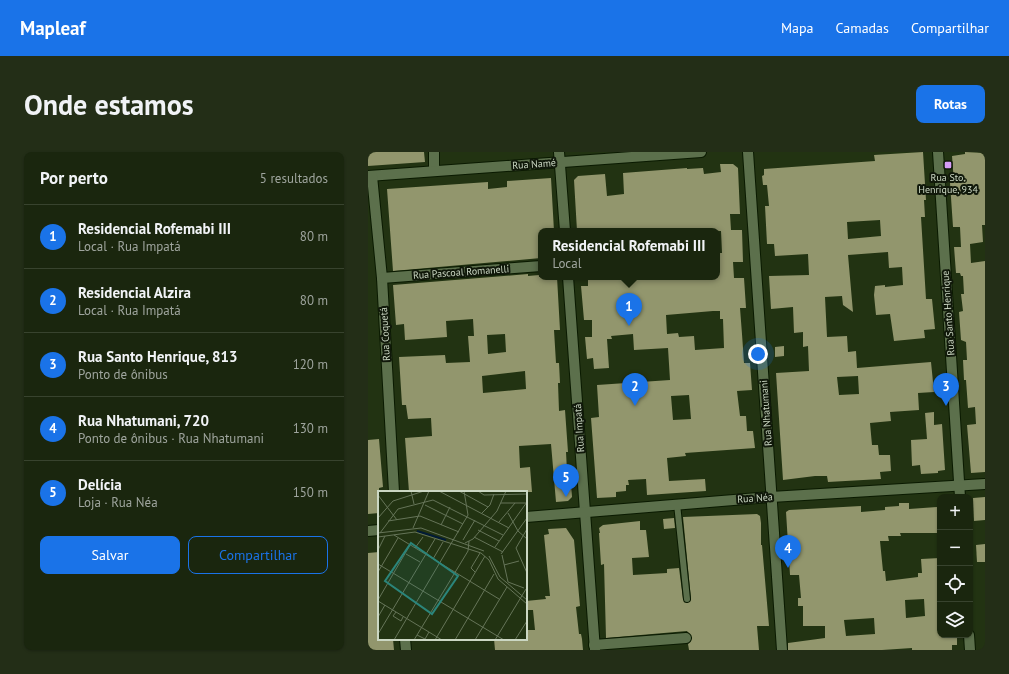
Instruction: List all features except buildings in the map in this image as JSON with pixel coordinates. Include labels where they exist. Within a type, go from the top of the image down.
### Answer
[{"type":"street","points":[[434,152],[434,171]]},
{"type":"street","name":"Rua Namé","points":[[370,176],[434,171],[559,157],[701,152]]},
{"type":"street","name":"Rua Nhatumani","points":[[748,152],[782,650]]},
{"type":"street","name":"Rua Santo Henrique","points":[[938,152],[960,494]]},
{"type":"street","points":[[559,157],[565,228]]},
{"type":"street","name":"Rua Coquetá","points":[[370,176],[382,278],[394,491]]},
{"type":"street","name":"Rua Pascoal Romanelli","points":[[382,278],[538,266]]},
{"type":"street","name":"Rua Impatá","points":[[568,280],[594,648]]},
{"type":"street","name":"Rua Néa","points":[[527,517],[771,497],[985,484]]},
{"type":"street","points":[[368,531],[378,530]]},
{"type":"street","points":[[594,648],[686,638]]},
{"type":"street","points":[[969,638],[970,650]]},
{"type":"street","points":[[405,640],[406,650]]},
{"type":"lane","points":[[677,504],[687,599]]},
{"type":"place","name":"Rua Sto. Henrique, 934","points":[[948,165]]},
{"type":"place","name":"Residencial Rofemabi III","points":[[629,326]]},
{"type":"place","name":"Residencial Alzira","points":[[635,406]]},
{"type":"place","name":"Rua Santo Henrique, 813","points":[[946,406]]},
{"type":"place","name":"Delícia","points":[[566,497]]},
{"type":"place","name":"Rua Nhatumani, 720","points":[[788,568]]}]
